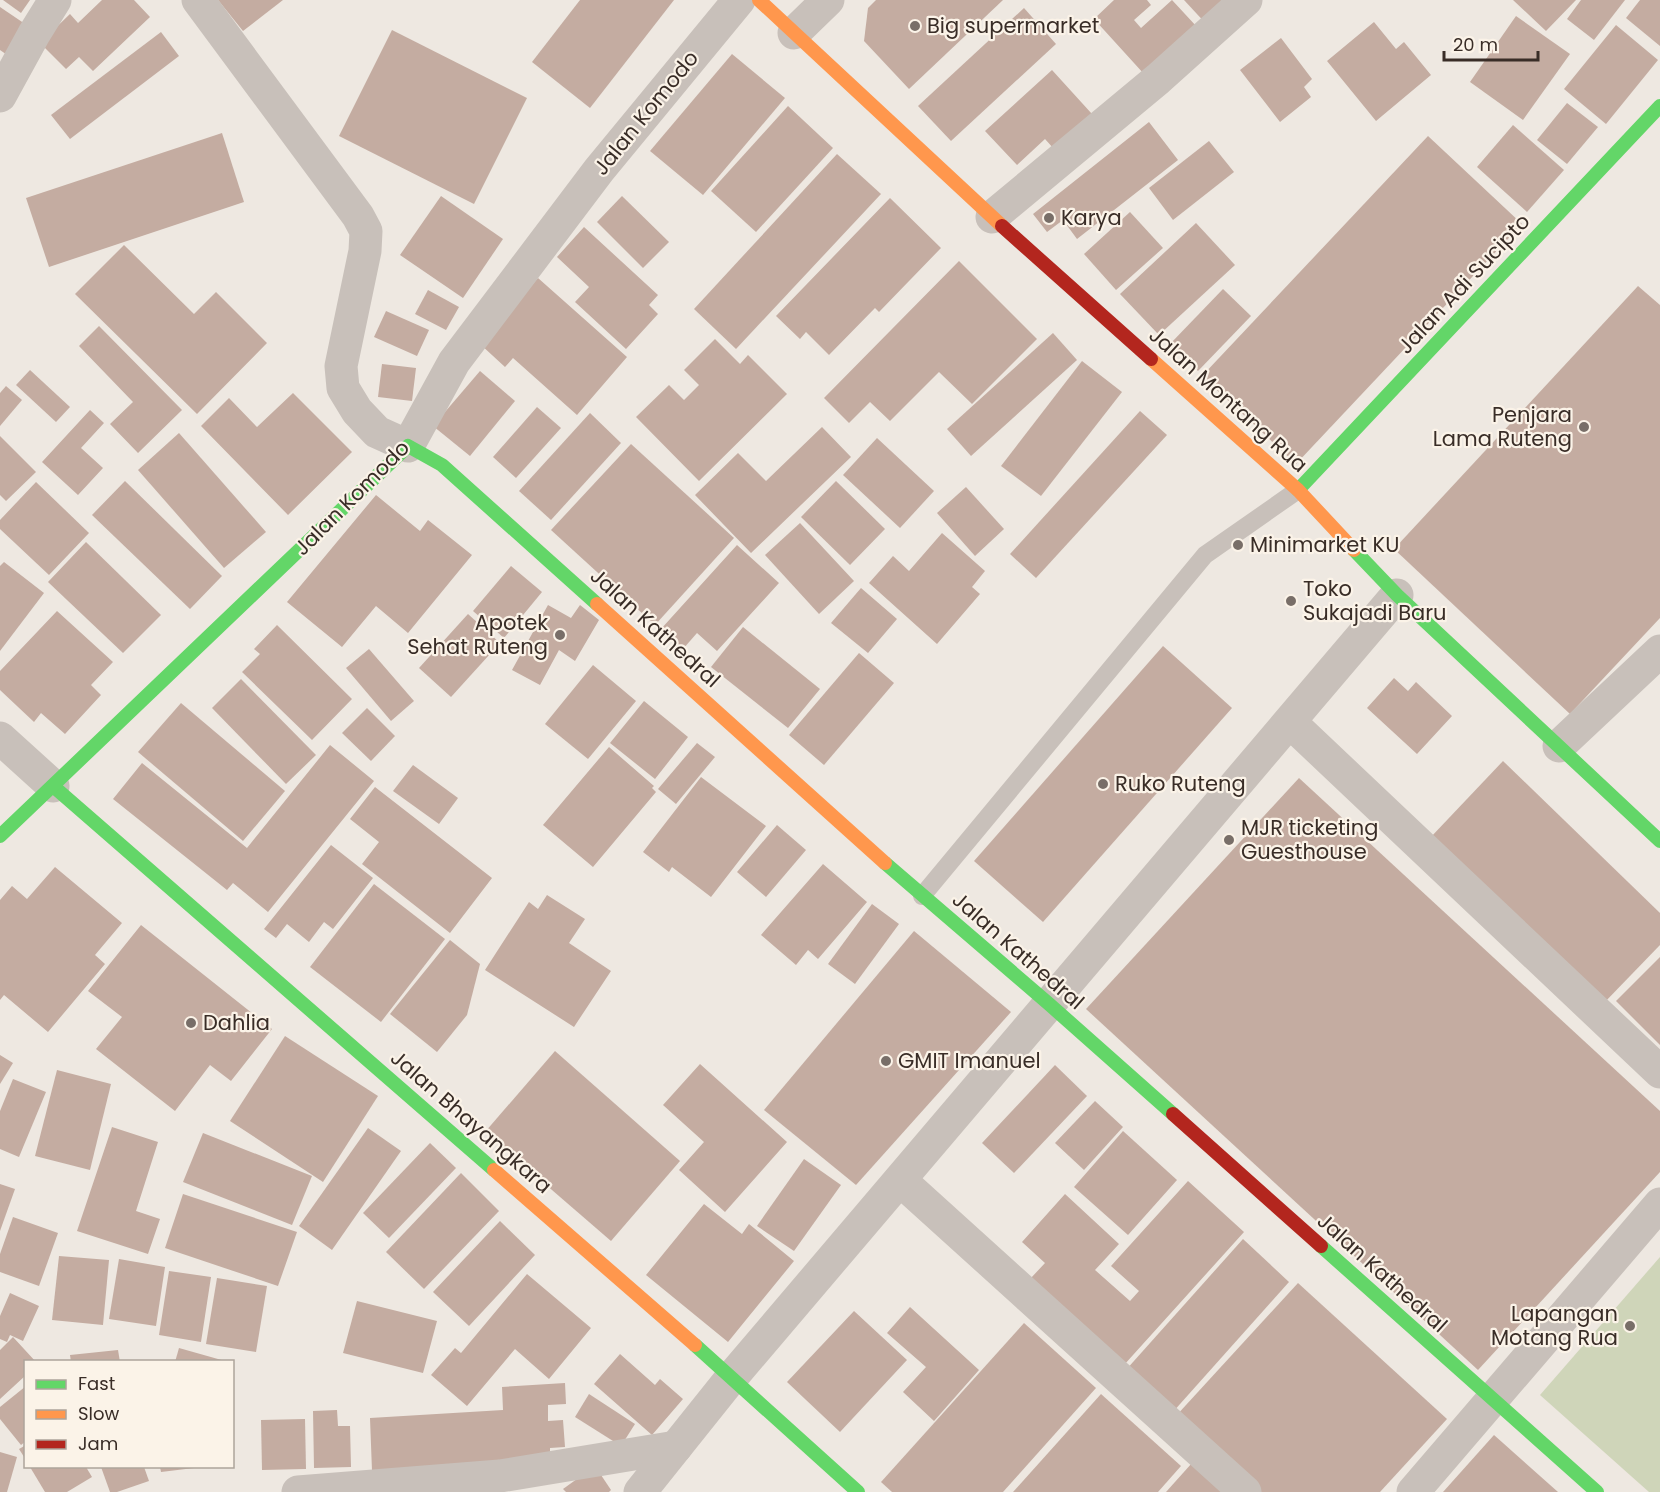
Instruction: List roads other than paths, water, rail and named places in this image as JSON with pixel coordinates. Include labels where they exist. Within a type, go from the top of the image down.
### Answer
[{"type":"main road","name":"Jalan Montang Rua","points":[[759,0],[992,217],[1298,490],[1397,596],[1660,841]]},
{"type":"main road","name":"Jalan Adi Sucipto","points":[[1298,490],[1660,106]]},
{"type":"main road","name":"Jalan Komodo","points":[[0,836],[408,446]]},
{"type":"main road","name":"Jalan Kathedral","points":[[408,446],[442,465],[922,896],[1049,1004],[1597,1492]]},
{"type":"main road","name":"Jalan Bhayangkara","points":[[53,786],[732,1377],[858,1492]]},
{"type":"street","points":[[0,96],[55,0]]},
{"type":"street","points":[[198,0],[358,216],[366,231],[365,251],[341,366],[343,387],[357,411],[377,432],[408,446]]},
{"type":"street","name":"Jalan Komodo","points":[[408,446],[454,362],[599,170],[739,0]]},
{"type":"street","points":[[794,33],[828,0]]},
{"type":"street","points":[[992,217],[1158,79],[1246,0]]},
{"type":"street","points":[[640,1492],[732,1377],[1397,596]]},
{"type":"street","points":[[1559,746],[1660,651]]},
{"type":"street","points":[[1290,722],[1660,1072]]},
{"type":"street","points":[[0,738],[53,786]]},
{"type":"street","points":[[900,1180],[1245,1492]]},
{"type":"street","points":[[1413,1492],[1660,1204]]},
{"type":"street","points":[[298,1492],[500,1476],[676,1447]]},
{"type":"lane","points":[[922,896],[1205,555],[1298,490]]},
{"type":"place","name":"Big supermarket","points":[[915,26]]},
{"type":"place","name":"Karya","points":[[1049,218]]},
{"type":"place","name":"Penjara Lama Ruteng","points":[[1584,427]]},
{"type":"place","name":"Minimarket KU","points":[[1238,545]]},
{"type":"place","name":"Toko Sukajadi Baru","points":[[1291,601]]},
{"type":"place","name":"Apotek Sehat Ruteng","points":[[560,635]]},
{"type":"place","name":"Ruko Ruteng","points":[[1103,784]]},
{"type":"place","name":"MJR ticketing Guesthouse","points":[[1229,840]]},
{"type":"place","name":"Dahlia","points":[[191,1023]]},
{"type":"place","name":"GMIT Imanuel","points":[[886,1061]]},
{"type":"place","name":"Lapangan Motang Rua","points":[[1630,1326]]}]
